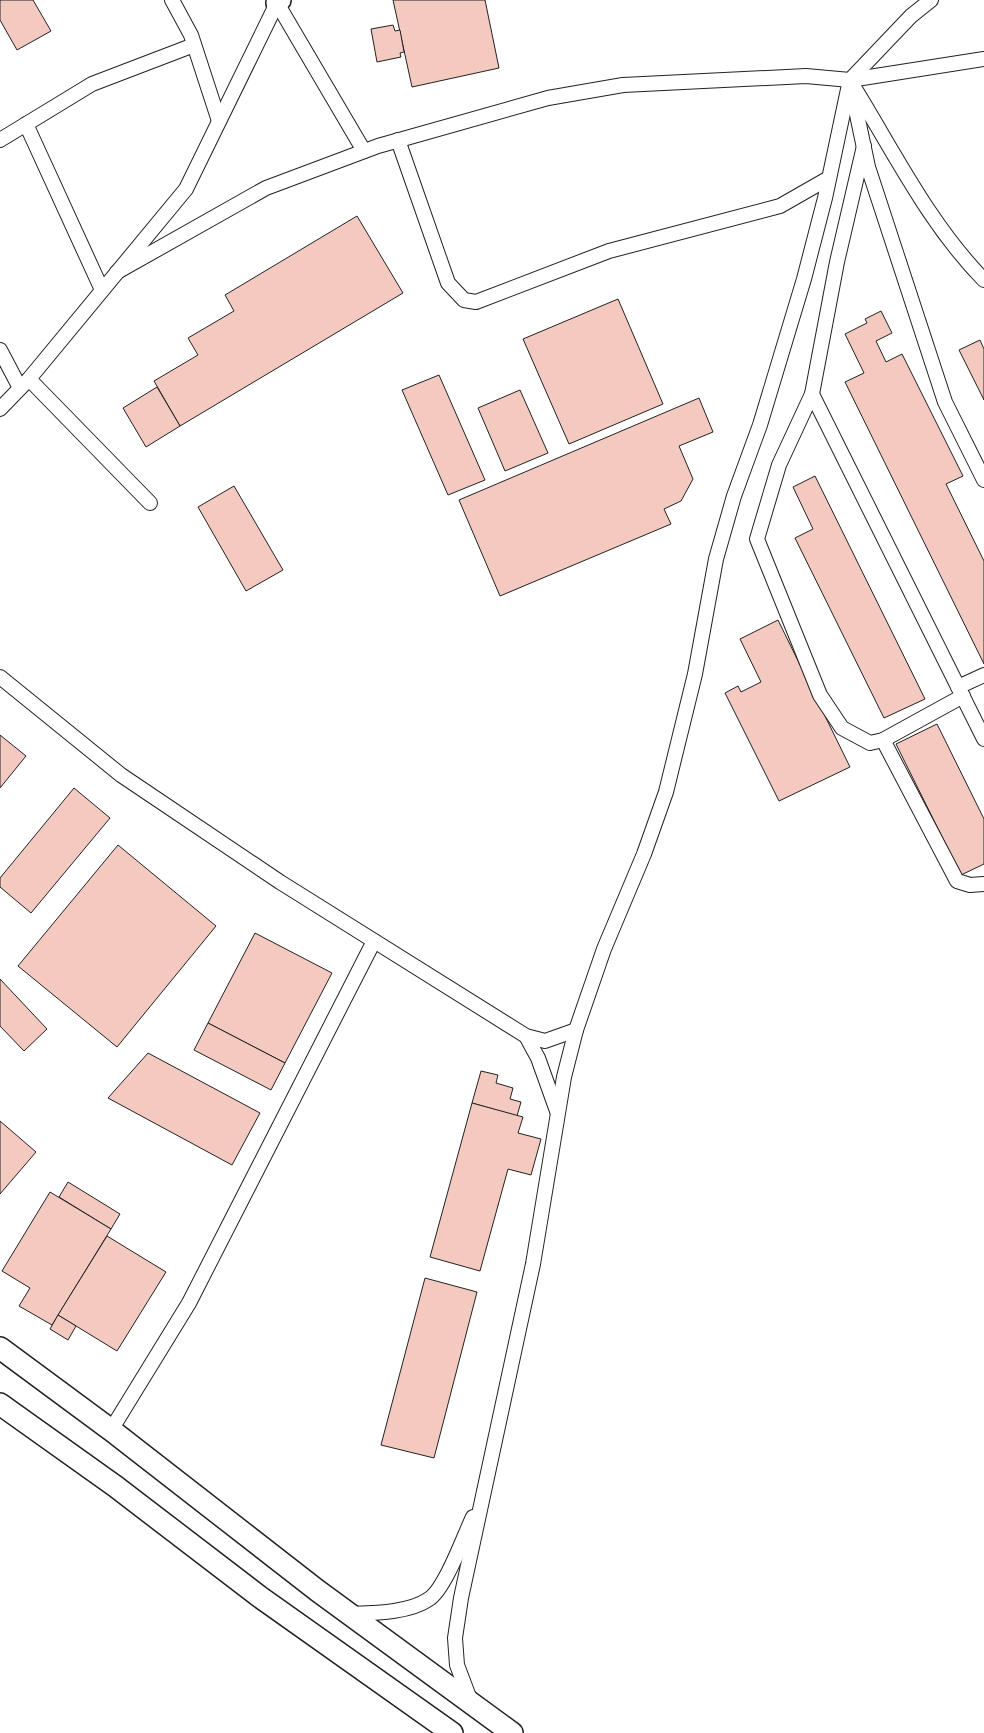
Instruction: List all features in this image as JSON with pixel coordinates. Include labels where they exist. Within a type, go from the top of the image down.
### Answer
[{"type":"main road","points":[[0,1348],[111,1430],[291,1571],[512,1733]]},
{"type":"main road","points":[[0,1404],[115,1486],[260,1597],[452,1733]]},
{"type":"street","points":[[172,0],[191,35],[219,121]]},
{"type":"street","points":[[471,1703],[457,1665],[455,1638],[461,1598],[533,1264],[564,1077],[576,1030],[604,949],[644,854],[666,792],[695,674],[716,559],[734,496],[760,425],[804,278],[829,178],[850,80],[911,16],[931,0]]},
{"type":"street","points":[[0,409],[25,384],[186,189],[278,1]]},
{"type":"street","points":[[278,1],[364,151]]},
{"type":"street","points":[[0,140],[92,84],[194,45]]},
{"type":"street","points":[[117,272],[266,188],[398,140],[548,98],[624,85],[806,76],[850,80],[984,59]]},
{"type":"street","points":[[850,80],[868,167],[945,402],[984,480]]},
{"type":"street","points":[[850,80],[934,220],[971,267],[984,280]]},
{"type":"street","points":[[26,124],[102,290]]},
{"type":"street","points":[[398,140],[448,283],[464,300],[476,302],[609,251],[780,206],[829,178]]},
{"type":"street","points":[[864,146],[837,262],[812,394],[779,465],[757,539],[820,695],[842,728],[856,737],[870,743],[883,740],[984,675]]},
{"type":"street","points":[[0,350],[25,384],[150,503]]},
{"type":"street","points":[[812,394],[984,739]]},
{"type":"street","points":[[0,677],[121,774],[280,882],[526,1036],[545,1041],[576,1030]]},
{"type":"street","points":[[883,740],[957,881],[970,885],[984,884]]},
{"type":"street","points":[[111,1430],[189,1303],[374,941]]},
{"type":"street","points":[[526,1036],[538,1058],[558,1114]]},
{"type":"street","points":[[349,1614],[386,1613],[430,1599],[441,1586],[481,1501]]},
{"type":"building","points":[[0,0],[33,0],[51,31],[17,50],[0,20]]},
{"type":"building","points":[[393,0],[485,0],[499,68],[412,87]]},
{"type":"building","points":[[393,25],[395,31],[400,30],[404,52],[400,53],[401,57],[377,62],[371,29]]},
{"type":"building","points":[[357,216],[403,293],[180,426],[154,381],[198,355],[188,338],[234,311],[225,295]]},
{"type":"building","points":[[618,299],[663,404],[569,444],[523,339]]},
{"type":"building","points":[[881,311],[892,333],[876,341],[886,362],[902,354],[963,476],[946,484],[984,561],[984,664],[845,382],[864,373],[845,334],[867,323],[865,319]]},
{"type":"building","points":[[980,340],[984,349],[984,400],[959,350]]},
{"type":"building","points":[[439,375],[485,480],[448,495],[402,390]]},
{"type":"building","points":[[157,387],[180,426],[146,447],[123,408]]},
{"type":"building","points":[[520,390],[548,453],[505,471],[478,408]]},
{"type":"building","points":[[699,398],[713,432],[679,446],[693,479],[681,501],[664,509],[671,524],[500,596],[459,500]]},
{"type":"building","points":[[815,476],[925,699],[884,718],[795,538],[813,529],[793,487]]},
{"type":"building","points":[[234,486],[283,570],[246,591],[198,507]]},
{"type":"building","points":[[778,620],[850,767],[779,801],[725,693],[738,686],[741,692],[761,682],[740,639]]},
{"type":"building","points":[[937,724],[984,819],[984,864],[961,875],[896,744]]},
{"type":"building","points":[[0,735],[26,756],[0,788]]},
{"type":"building","points":[[74,788],[110,818],[31,913],[0,887],[0,878]]},
{"type":"building","points":[[118,845],[216,926],[117,1047],[18,966]]},
{"type":"building","points":[[255,933],[332,973],[285,1063],[208,1023]]},
{"type":"building","points":[[0,979],[47,1029],[24,1051],[0,1026]]},
{"type":"building","points":[[208,1023],[285,1063],[271,1090],[194,1050]]},
{"type":"building","points":[[148,1053],[260,1113],[232,1165],[108,1098]]},
{"type":"building","points":[[481,1071],[498,1075],[496,1083],[513,1088],[510,1099],[521,1102],[517,1116],[472,1103]]},
{"type":"building","points":[[472,1103],[523,1117],[518,1133],[541,1139],[531,1175],[508,1169],[480,1271],[430,1257]]},
{"type":"building","points":[[0,1121],[36,1152],[0,1194]]},
{"type":"building","points":[[68,1182],[120,1214],[111,1229],[59,1197]]},
{"type":"building","points":[[50,1192],[111,1229],[52,1325],[19,1306],[30,1288],[2,1271]]},
{"type":"building","points":[[107,1236],[166,1272],[117,1351],[58,1315]]},
{"type":"building","points":[[425,1278],[477,1292],[434,1458],[381,1445]]},
{"type":"building","points":[[58,1315],[76,1326],[68,1340],[50,1329]]}]
